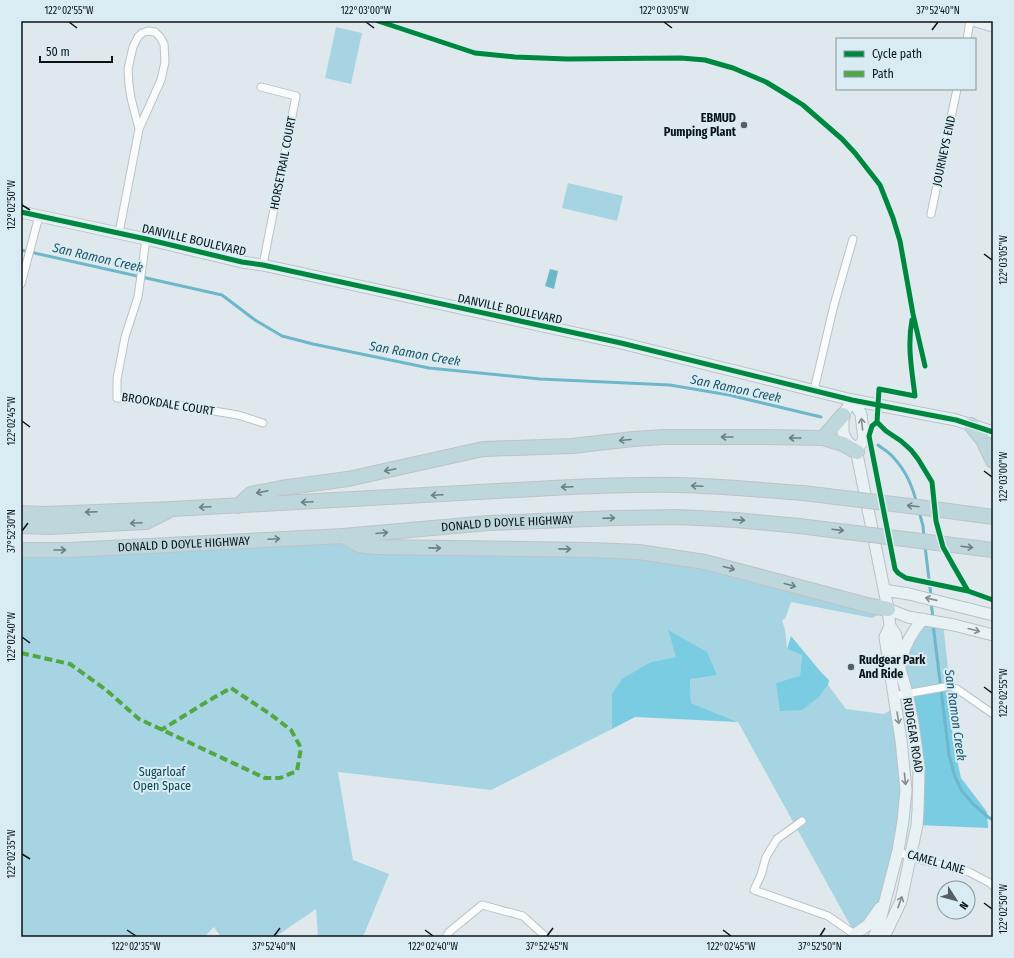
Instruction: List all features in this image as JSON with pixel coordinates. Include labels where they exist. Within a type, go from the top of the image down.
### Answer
[{"type":"highway","points":[[823,438],[843,415]]},
{"type":"highway","points":[[971,425],[983,440],[993,461]]},
{"type":"highway","points":[[238,506],[251,494],[280,488],[348,479],[483,449],[572,446],[664,437],[823,438],[843,444],[857,451]]},
{"type":"highway","points":[[21,513],[45,514],[238,506],[613,485],[691,486],[803,493],[993,517]]},
{"type":"highway","points":[[21,526],[146,522],[172,509]]},
{"type":"highway","name":"DONALD D DOYLE HIGHWAY","points":[[21,550],[77,549],[343,536],[490,523],[615,518],[685,518],[736,520],[799,526],[993,550]]},
{"type":"highway","points":[[343,536],[359,545],[376,547],[638,552],[705,562],[871,606],[888,609]]},
{"type":"main road","points":[[976,21],[993,26]]},
{"type":"main road","name":"DANVILLE BOULEVARD","points":[[21,212],[146,239],[242,262],[614,342],[852,400],[956,420],[993,432]]},
{"type":"main road","points":[[843,415],[852,400],[861,414],[864,440],[857,451]]},
{"type":"main road","name":"RUDGEAR ROAD","points":[[843,415],[843,433],[847,441],[857,451],[890,626],[896,635],[894,696],[901,740],[906,790],[898,851],[878,928],[874,937]]},
{"type":"main road","points":[[884,590],[909,594],[993,615]]},
{"type":"main road","points":[[888,609],[908,617],[954,625],[993,635]]},
{"type":"main road","points":[[895,667],[902,655],[908,639],[923,619]]},
{"type":"main road","name":"RUDGEAR ROAD","points":[[884,937],[901,901],[917,825],[918,810],[919,767],[913,724],[906,693],[895,667]]},
{"type":"main road","points":[[857,936],[868,925],[885,899]]},
{"type":"street","points":[[967,38],[970,21]]},
{"type":"street","points":[[119,233],[139,129],[161,80],[165,62],[164,44],[160,36],[155,32],[148,31],[142,33],[138,37],[133,47],[128,69],[131,98],[139,129]]},
{"type":"street","name":"HORSETRAIL COURT","points":[[261,88],[296,96],[263,266]]},
{"type":"street","name":"JOURNEYS END","points":[[931,214],[957,90]]},
{"type":"street","points":[[22,282],[39,216]]},
{"type":"street","name":"BROOKDALE COURT","points":[[146,239],[138,296],[125,337],[117,379],[117,398],[160,402],[238,415],[263,423]]},
{"type":"street","points":[[814,390],[834,305],[853,239]]},
{"type":"street","points":[[894,696],[950,686],[957,689],[993,714]]},
{"type":"street","points":[[802,821],[777,839],[766,857],[761,875],[754,890],[828,916],[857,936]]},
{"type":"street","name":"CAMEL LANE","points":[[898,851],[910,857],[969,872],[993,886]]},
{"type":"street","points":[[446,937],[449,932],[482,905],[523,916],[546,937]]},
{"type":"green space","points":[[336,27],[362,33],[351,84],[325,78]]},
{"type":"green space","points":[[568,183],[623,196],[617,221],[562,208]]},
{"type":"green space","name":"Sugarloaf Open Space","points":[[343,536],[359,545],[639,552],[888,609],[872,618],[791,602],[785,619],[782,620],[785,630],[787,649],[802,654],[800,677],[777,683],[819,697],[828,685],[846,709],[884,714],[896,707],[906,790],[885,899],[855,934],[738,722],[691,703],[690,679],[668,631],[677,657],[651,662],[612,694],[612,729],[491,790],[338,772],[353,860],[389,874],[363,937],[318,937],[316,909],[275,937],[221,937],[214,927],[204,937],[21,937],[21,550]]},
{"type":"green space","points":[[923,619],[943,623],[950,686],[907,693],[902,655]]},
{"type":"shaded area","points":[[550,269],[558,271],[554,289],[545,286]]},
{"type":"shaded area","points":[[668,630],[707,652],[717,675],[690,679],[691,703],[738,722],[635,717],[612,729],[612,694],[622,679],[651,662],[676,657]]},
{"type":"shaded area","points":[[791,636],[829,680],[828,685],[819,697],[802,710],[780,711],[776,683],[800,676],[802,655],[787,649]]},
{"type":"shaded area","points":[[950,686],[953,741],[961,778],[987,812],[988,828],[917,825],[918,810],[907,693]]},
{"type":"waterway","name":"San Ramon Creek","points":[[21,250],[222,295],[255,320],[282,336],[313,344],[429,368],[540,379],[670,385],[729,395],[821,417]]},
{"type":"waterway","name":"San Ramon Creek","points":[[878,445],[888,452],[902,468],[911,484],[917,504]]},
{"type":"waterway","name":"San Ramon Creek","points":[[919,511],[924,537]]},
{"type":"waterway","name":"San Ramon Creek","points":[[925,546],[931,596]]},
{"type":"waterway","name":"San Ramon Creek","points":[[931,602],[933,618]]},
{"type":"waterway","name":"San Ramon Creek","points":[[933,624],[949,755],[955,777],[962,791],[973,804],[993,820]]},
{"type":"marked path","points":[[21,653],[70,664],[105,689],[139,719],[265,778],[280,778],[297,771],[301,748],[291,730],[231,688],[204,703],[196,709],[170,725],[161,730]]},
{"type":"cycle path","points":[[378,21],[475,53],[515,57],[567,59],[681,58],[705,60],[733,68],[766,82],[784,93],[803,105],[842,139],[880,185],[900,241],[913,314],[925,366]]},
{"type":"cycle path","points":[[21,212],[146,239],[242,262],[263,265],[621,343],[852,400],[956,420],[993,432]]},
{"type":"cycle path","points":[[912,320],[910,349],[915,396],[879,389],[877,422],[872,426],[869,436],[895,569],[906,578],[968,591]]},
{"type":"cycle path","points":[[877,422],[886,431],[911,450],[932,482],[936,521],[943,547],[968,591],[993,600]]},
{"type":"place","name":"EBMUD Pumping Plant","points":[[744,125]]},
{"type":"place","name":"Rudgear Park And Ride","points":[[851,667]]}]
